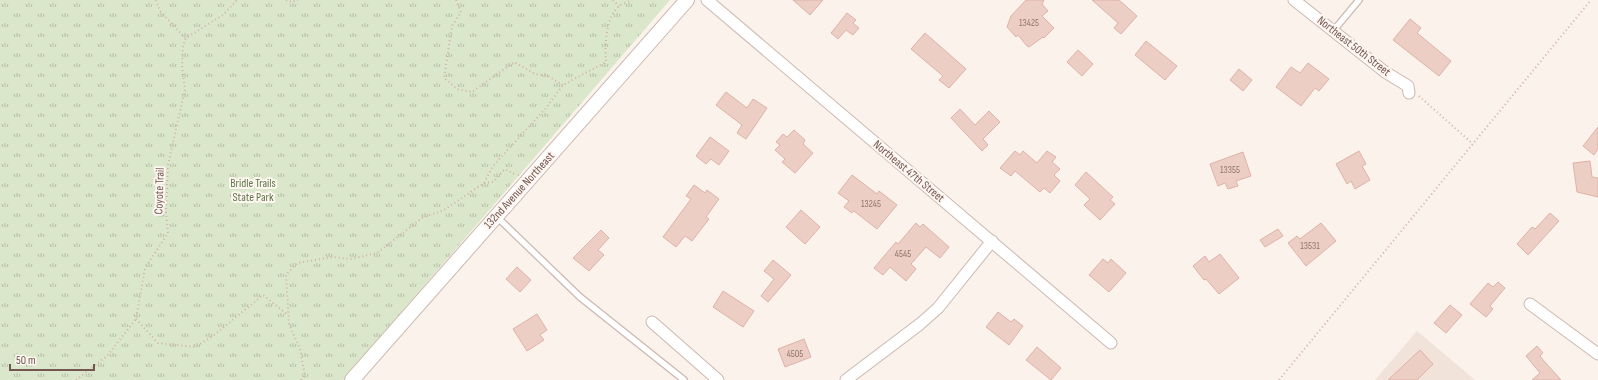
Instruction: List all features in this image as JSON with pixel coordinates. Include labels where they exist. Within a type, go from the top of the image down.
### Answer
[{"type":"street","name":"132nd Avenue Northeast","points":[[352,380],[687,0]]},
{"type":"street","name":"Northeast 47th Street","points":[[707,0],[1111,343]]},
{"type":"street","name":"Northeast 50th Street","points":[[1294,0],[1334,30],[1408,90]]},
{"type":"street","points":[[846,380],[932,314],[992,241]]},
{"type":"street","points":[[1530,304],[1598,354]]},
{"type":"street","points":[[652,322],[718,380]]},
{"type":"lane","points":[[1334,30],[1360,0]]},
{"type":"lane","points":[[496,216],[580,297],[684,380]]},
{"type":"path","points":[[156,0],[160,11],[186,38],[223,15],[237,0]]},
{"type":"path","points":[[286,0],[292,2],[298,0]]},
{"type":"path","points":[[456,0],[461,12],[452,26],[444,78],[457,89],[472,92],[514,62],[535,74],[548,76],[562,85]]},
{"type":"path","points":[[613,0],[619,6]]},
{"type":"path","points":[[484,183],[493,166],[546,108],[562,85],[606,62],[604,41],[614,12],[619,6],[632,0]]},
{"type":"path","points":[[1279,380],[1591,0]]},
{"type":"path","name":"Coyote Trail","points":[[76,380],[107,356],[136,319],[145,268],[168,233],[166,212],[168,164],[185,89],[182,66],[183,45],[186,38]]},
{"type":"path","points":[[1408,90],[1473,144]]},
{"type":"path","points":[[302,380],[305,376],[300,349],[289,324],[286,275],[297,263],[333,257],[351,259],[377,253],[422,218],[444,210],[484,183],[493,182],[505,169],[527,181]]},
{"type":"path","points":[[136,319],[158,343],[194,347],[213,336],[262,295],[288,316]]},
{"type":"shaded area","points":[[1417,331],[1475,380],[1375,380]]},
{"type":"green space","name":"Bridle Trails State Park","points":[[0,0],[670,0],[343,380],[0,380]]},
{"type":"building","points":[[793,0],[823,0],[810,15]]},
{"type":"building","points":[[1026,0],[1044,0],[1042,4],[1048,11],[1042,16],[1054,28],[1044,38],[1043,37],[1029,47],[1018,35],[1016,37],[1007,27],[1011,16]]},
{"type":"building","points":[[1092,0],[1119,0],[1137,16],[1121,34],[1114,28],[1118,23]]},
{"type":"building","points":[[847,13],[856,20],[853,23],[859,28],[853,35],[846,30],[838,39],[831,33]]},
{"type":"building","points":[[1410,19],[1421,28],[1417,33],[1451,61],[1439,76],[1393,40]]},
{"type":"building","points":[[925,33],[966,69],[949,88],[939,80],[943,76],[911,49]]},
{"type":"building","points":[[1146,41],[1177,66],[1165,80],[1135,55]]},
{"type":"building","points":[[1078,50],[1093,64],[1082,76],[1067,62]]},
{"type":"building","points":[[1308,63],[1329,79],[1319,91],[1315,88],[1301,106],[1276,87],[1291,67],[1300,73]]},
{"type":"building","points":[[1239,69],[1252,80],[1243,91],[1230,80]]},
{"type":"building","points":[[726,92],[747,108],[753,99],[767,108],[746,139],[737,133],[742,125],[716,105]]},
{"type":"building","points":[[960,109],[975,125],[989,111],[1000,122],[983,139],[988,145],[982,151],[951,118]]},
{"type":"building","points":[[1598,127],[1598,149],[1594,155],[1583,146]]},
{"type":"building","points":[[794,130],[805,140],[803,144],[813,153],[795,173],[782,162],[785,159],[775,150],[780,145],[776,142],[783,134],[787,137]]},
{"type":"building","points":[[710,137],[729,151],[719,165],[711,159],[706,164],[696,156]]},
{"type":"building","points":[[1015,151],[1020,155],[1023,151],[1037,163],[1047,151],[1056,157],[1052,162],[1060,169],[1054,175],[1060,181],[1050,193],[1044,188],[1040,192],[1015,171],[1011,176],[1000,168]]},
{"type":"building","points":[[1359,151],[1366,164],[1362,166],[1370,180],[1355,189],[1351,181],[1347,184],[1336,164]]},
{"type":"building","points":[[1243,152],[1251,176],[1236,181],[1238,186],[1228,189],[1225,183],[1218,186],[1210,164]]},
{"type":"building","points":[[1590,161],[1592,177],[1598,178],[1598,197],[1577,192],[1573,163]]},
{"type":"building","points":[[1086,172],[1113,197],[1110,200],[1115,204],[1100,220],[1084,205],[1090,199],[1075,185]]},
{"type":"building","points":[[852,175],[877,194],[879,191],[897,205],[877,229],[854,211],[852,213],[844,207],[849,201],[838,193]]},
{"type":"building","points":[[694,185],[705,193],[707,190],[719,199],[706,217],[709,219],[692,241],[685,236],[676,247],[663,237],[691,199],[686,196]]},
{"type":"building","points":[[801,210],[820,227],[805,244],[786,227]]},
{"type":"building","points":[[1550,213],[1559,221],[1528,255],[1517,244],[1532,227],[1535,229]]},
{"type":"building","points":[[916,223],[920,227],[923,224],[949,247],[940,258],[926,247],[911,264],[916,269],[906,281],[890,267],[883,275],[874,268],[896,242],[898,244]]},
{"type":"building","points":[[1321,223],[1336,241],[1306,266],[1288,243],[1297,236],[1300,239]]},
{"type":"building","points":[[1278,229],[1283,236],[1265,247],[1260,240]]},
{"type":"building","points":[[601,230],[609,238],[598,250],[604,255],[589,271],[573,258]]},
{"type":"building","points":[[1220,254],[1239,278],[1219,294],[1206,279],[1204,280],[1193,266],[1205,256],[1209,262]]},
{"type":"building","points":[[1103,259],[1108,263],[1111,259],[1126,273],[1109,292],[1089,275]]},
{"type":"building","points":[[773,260],[791,275],[768,302],[761,296],[774,279],[764,271]]},
{"type":"building","points":[[517,267],[531,280],[520,292],[506,279]]},
{"type":"building","points":[[1498,282],[1505,288],[1490,306],[1493,309],[1486,317],[1470,304],[1488,283],[1493,287]]},
{"type":"building","points":[[723,291],[754,311],[743,327],[713,307]]},
{"type":"building","points":[[1450,305],[1462,315],[1446,333],[1434,323]]},
{"type":"building","points":[[998,312],[1011,322],[1014,319],[1023,326],[1009,345],[986,327]]},
{"type":"building","points":[[537,314],[547,330],[540,335],[544,340],[527,351],[513,329]]},
{"type":"building","points":[[804,339],[811,357],[785,367],[778,349]]},
{"type":"building","points":[[1537,346],[1543,353],[1540,356],[1561,380],[1532,380],[1540,373],[1526,356]]},
{"type":"building","points":[[1037,347],[1061,368],[1051,380],[1026,360]]},
{"type":"building","points":[[1420,350],[1433,364],[1417,380],[1388,380]]}]
